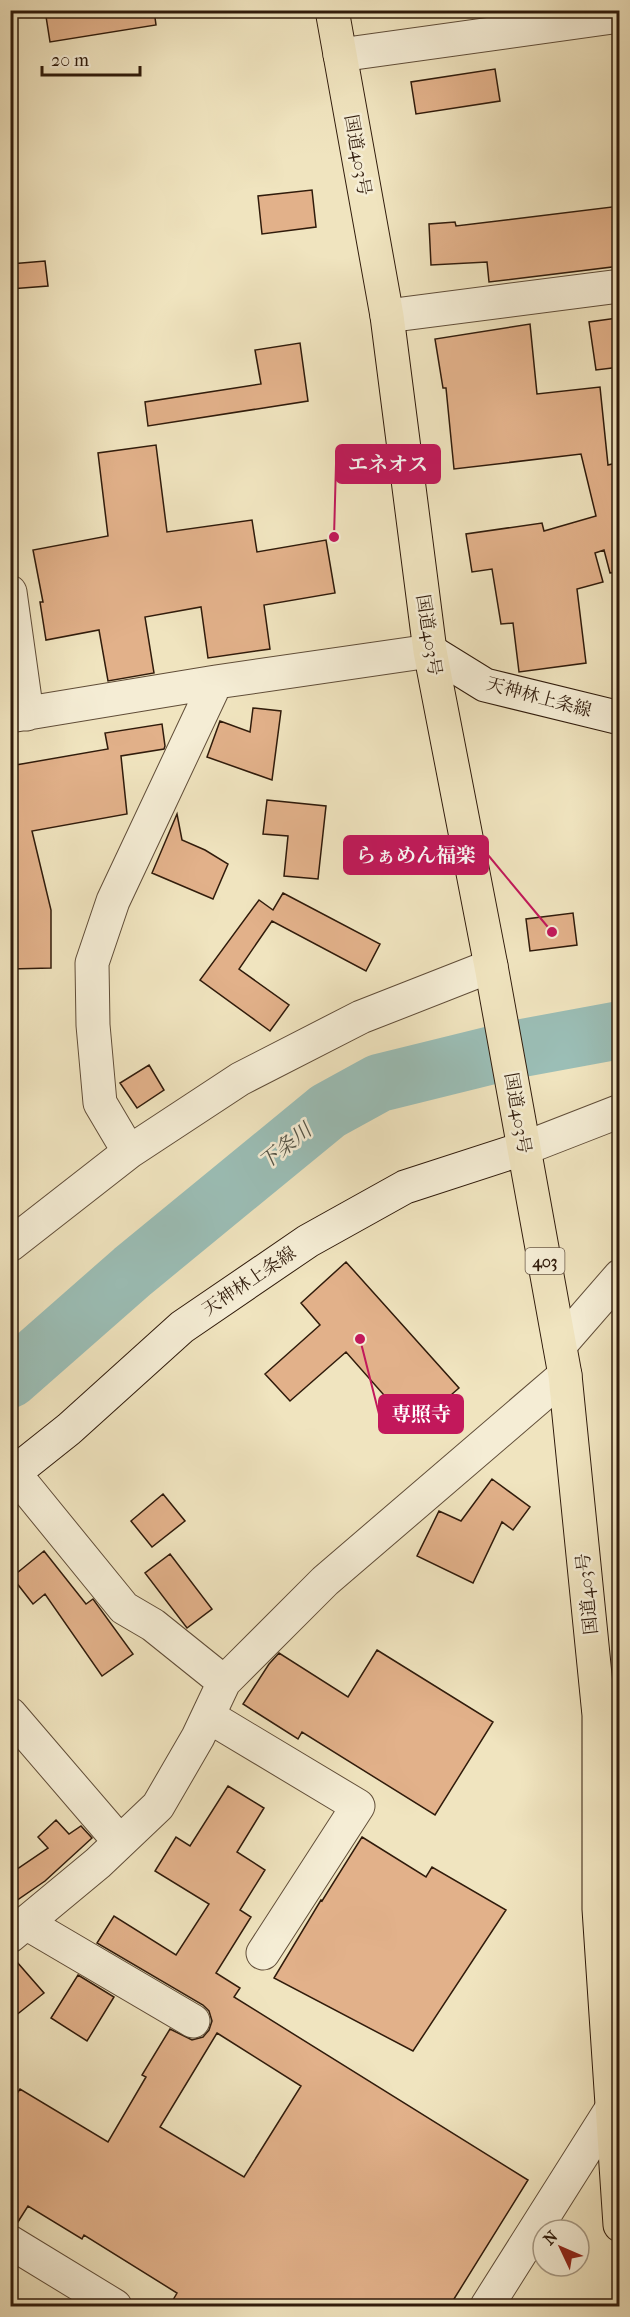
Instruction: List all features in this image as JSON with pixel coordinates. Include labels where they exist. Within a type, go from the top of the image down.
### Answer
[{"type":"highway","name":"国道403号","points":[[332,10],[387,316],[430,651],[491,966],[563,1360],[599,1715],[599,1909],[620,2225]]},
{"type":"street","points":[[340,55],[620,16]]},
{"type":"street","points":[[387,316],[620,286]]},
{"type":"street","points":[[10,592],[19,715],[216,682],[430,651]]},
{"type":"street","name":"天神林上条線","points":[[430,651],[485,685],[620,718]]},
{"type":"street","points":[[129,1152],[100,1103],[93,1025],[92,963],[113,901],[216,682]]},
{"type":"street","points":[[10,1245],[129,1152],[240,1079],[361,1017],[491,966]]},
{"type":"street","name":"天神林上条線","points":[[13,1475],[69,1429],[182,1327],[308,1241],[405,1186],[525,1148],[620,1111]]},
{"type":"street","points":[[193,2021],[18,1929],[98,1863],[158,1806],[198,1737],[224,1682],[326,1581],[563,1360],[620,1276]]},
{"type":"street","points":[[13,1475],[124,1608],[153,1625],[224,1682]]},
{"type":"street","points":[[10,1714],[120,1842]]},
{"type":"street","points":[[208,1716],[358,1806],[263,1953]]},
{"type":"street","points":[[487,2307],[612,2108]]},
{"type":"street","points":[[10,2242],[115,2307]]},
{"type":"building","points":[[45,10],[154,10],[156,25],[50,42]]},
{"type":"building","points":[[495,69],[500,101],[416,114],[411,82]]},
{"type":"building","points":[[312,190],[316,227],[262,234],[258,196]]},
{"type":"building","points":[[620,206],[620,266],[489,282],[487,262],[431,265],[429,224],[455,222],[456,226]]},
{"type":"building","points":[[45,261],[48,286],[10,289],[10,264]]},
{"type":"building","points":[[617,318],[620,336],[620,367],[596,370],[589,322]]},
{"type":"building","points":[[530,324],[537,394],[600,387],[608,465],[620,462],[620,572],[610,573],[604,550],[595,553],[603,582],[577,589],[586,663],[519,672],[513,623],[501,624],[492,569],[472,572],[466,534],[542,523],[544,531],[596,516],[581,454],[454,469],[446,388],[443,388],[435,339]]},
{"type":"building","points":[[300,343],[308,401],[148,426],[145,402],[261,384],[255,350]]},
{"type":"building","points":[[156,445],[167,532],[252,520],[257,552],[326,540],[335,593],[264,605],[270,649],[208,658],[201,607],[145,617],[154,673],[108,681],[99,630],[46,640],[40,602],[43,602],[33,550],[108,536],[98,453]]},
{"type":"building","points":[[253,708],[281,711],[272,780],[207,757],[220,721],[250,732]]},
{"type":"building","points":[[162,724],[164,749],[121,756],[127,814],[32,831],[51,910],[51,968],[10,969],[10,766],[108,749],[105,733]]},
{"type":"building","points":[[267,800],[326,806],[318,879],[284,876],[288,836],[263,834]]},
{"type":"building","points":[[177,814],[182,840],[228,864],[213,899],[152,873]]},
{"type":"building","points":[[283,893],[380,944],[366,971],[272,921],[239,969],[289,1005],[270,1031],[200,980],[259,900],[273,910]]},
{"type":"building","points":[[573,913],[577,945],[530,951],[526,919]]},
{"type":"building","points":[[149,1065],[164,1090],[137,1108],[120,1083]]},
{"type":"building","points":[[346,1262],[459,1388],[413,1428],[346,1352],[290,1401],[265,1374],[320,1325],[301,1303]]},
{"type":"building","points":[[492,1479],[530,1507],[513,1530],[502,1522],[473,1583],[417,1556],[439,1511],[461,1521]]},
{"type":"building","points":[[163,1494],[185,1521],[152,1547],[131,1521]]},
{"type":"building","points":[[44,1551],[86,1604],[93,1599],[133,1654],[102,1676],[45,1594],[33,1604],[12,1577]]},
{"type":"building","points":[[170,1554],[212,1609],[187,1628],[145,1573]]},
{"type":"building","points":[[377,1650],[493,1722],[435,1815],[302,1732],[298,1739],[243,1704],[269,1664],[279,1653],[348,1697]]},
{"type":"building","points":[[228,1786],[264,1808],[237,1852],[265,1870],[240,1910],[251,1917],[216,1973],[240,1988],[234,1997],[528,2180],[449,2307],[169,2307],[177,2293],[84,2235],[82,2239],[28,2206],[16,2225],[10,2223],[10,2104],[20,2089],[108,2142],[146,2077],[142,2075],[170,2029],[192,2040],[203,2037],[209,2030],[212,2021],[209,2011],[203,2005],[97,1943],[114,1916],[176,1955],[209,1904],[155,1871],[176,1837],[190,1846]],"holes":[[[217,2033],[301,2086],[244,2177],[160,2127]]]},
{"type":"building","points":[[56,1820],[69,1834],[81,1826],[92,1838],[45,1881],[10,1905],[10,1874],[48,1848],[38,1837]]},
{"type":"building","points":[[362,1837],[426,1877],[432,1867],[506,1910],[413,2051],[274,1978]]},
{"type":"building","points":[[10,1954],[44,1993],[10,2020]]},
{"type":"building","points":[[78,1975],[114,1997],[87,2041],[51,2018]]},
{"type":"waterway","name":"下条川","points":[[10,1379],[133,1271],[328,1111],[379,1083],[517,1049],[620,1030]]},
{"type":"place","name":"エネオス","points":[[334,537]]},
{"type":"place","name":"らぁめん福楽","points":[[552,932]]},
{"type":"place","name":"専照寺","points":[[360,1339]]}]
